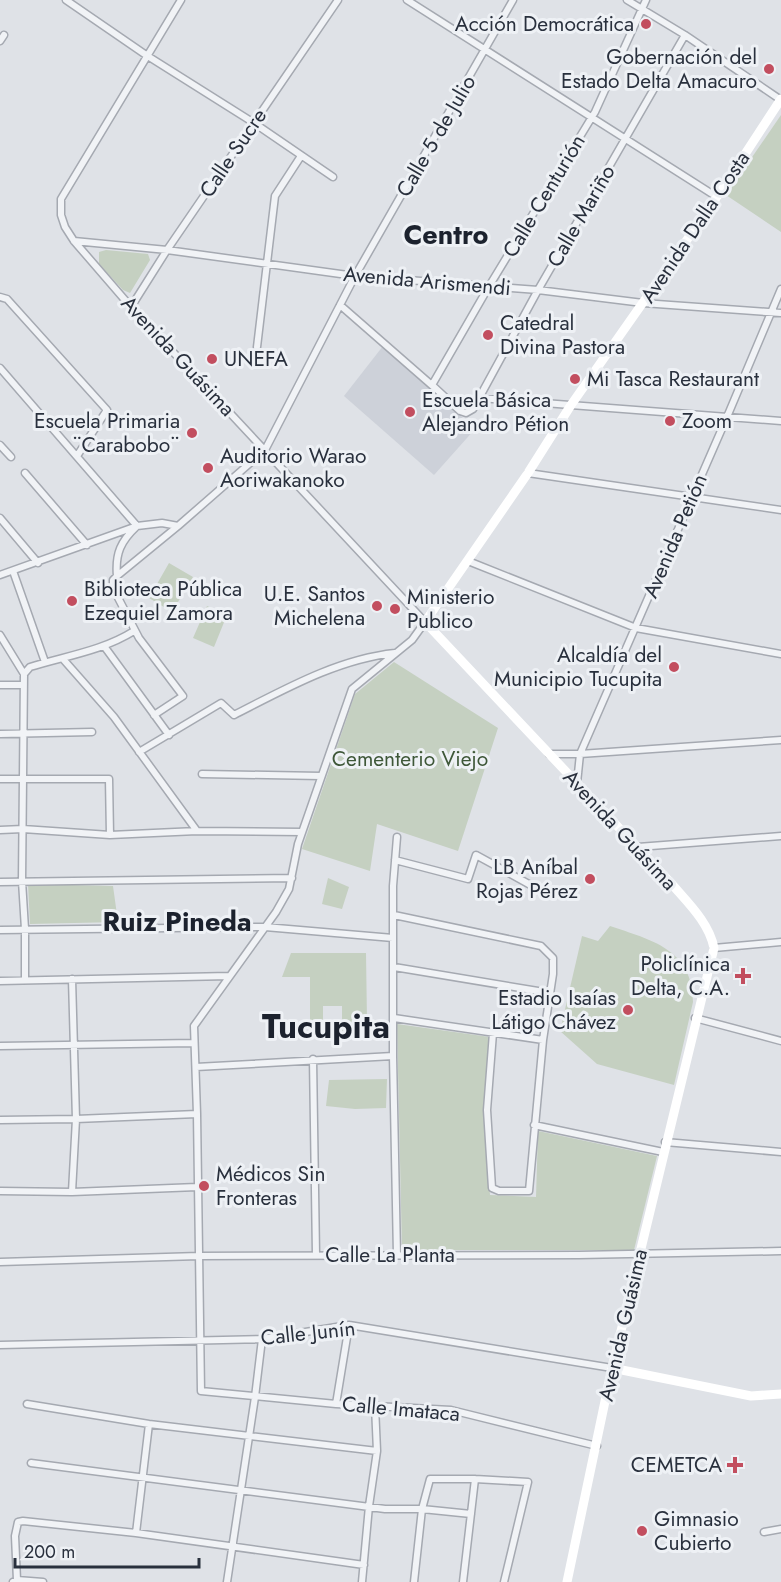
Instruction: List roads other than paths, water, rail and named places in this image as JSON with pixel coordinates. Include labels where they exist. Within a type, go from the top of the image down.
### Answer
[{"type":"main road","name":"Avenida Dalla Costa","points":[[424,622],[528,473],[571,405],[717,197],[781,100]]},
{"type":"main road","name":"Avenida Guásima","points":[[424,622],[638,847],[698,914],[708,930],[714,948],[695,1018],[612,1368],[567,1582]]},
{"type":"main road","points":[[612,1368],[751,1396],[781,1394]]},
{"type":"street","points":[[66,0],[333,177]]},
{"type":"street","name":"Avenida Guásima","points":[[181,0],[60,199],[61,215],[65,227],[74,241],[131,307],[424,622]]},
{"type":"street","name":"Calle Sucre","points":[[131,307],[167,250],[338,0]]},
{"type":"street","points":[[407,0],[717,197]]},
{"type":"street","name":"Calle 5 de Julio","points":[[117,576],[264,450],[355,276],[513,0]]},
{"type":"street","points":[[627,0],[781,100]]},
{"type":"street","name":"Calle Centurión","points":[[432,386],[488,288],[592,118],[645,0]]},
{"type":"street","name":"Calle Mariño","points":[[479,398],[538,290],[685,36]]},
{"type":"street","points":[[257,347],[275,196],[301,156]]},
{"type":"street","name":"Avenida Arismendi","points":[[74,241],[167,250],[355,276],[488,288],[538,290],[644,303],[781,313]]},
{"type":"street","name":"Avenida Petión","points":[[577,784],[580,753],[728,417],[781,289]]},
{"type":"street","points":[[0,297],[7,299],[107,410],[77,456]]},
{"type":"street","points":[[340,305],[460,411],[466,412],[473,408],[479,398],[781,421]]},
{"type":"street","points":[[1,372],[137,526]]},
{"type":"street","points":[[0,445],[11,457]]},
{"type":"street","points":[[25,473],[87,545]]},
{"type":"street","points":[[528,473],[781,510]]},
{"type":"street","points":[[0,518],[38,563]]},
{"type":"street","points":[[0,575],[137,526],[162,523],[178,526]]},
{"type":"street","points":[[137,526],[118,547],[117,576],[113,580],[113,588],[134,631],[183,696],[154,715]]},
{"type":"street","points":[[468,561],[636,628],[781,654]]},
{"type":"street","points":[[13,571],[45,662]]},
{"type":"street","points":[[201,1340],[194,1026],[284,900],[292,878],[302,832],[352,689],[411,640],[424,622]]},
{"type":"street","points":[[25,980],[26,929],[22,881],[24,674],[30,667],[104,646],[134,631]]},
{"type":"street","points":[[0,635],[24,674]]},
{"type":"street","points":[[104,646],[169,735]]},
{"type":"street","points":[[139,752],[221,703],[234,715],[347,662],[397,653]]},
{"type":"street","points":[[63,659],[114,717],[197,831]]},
{"type":"street","points":[[0,685],[23,685]]},
{"type":"street","points":[[0,734],[92,732]]},
{"type":"street","points":[[549,754],[781,740]]},
{"type":"street","points":[[202,774],[321,776]]},
{"type":"street","points":[[0,779],[110,779],[110,835]]},
{"type":"street","points":[[0,830],[23,829],[110,835],[197,831],[302,832]]},
{"type":"street","points":[[638,847],[781,836]]},
{"type":"street","points":[[397,837],[393,938],[397,1255]]},
{"type":"street","points":[[395,861],[468,879],[476,855],[536,888]]},
{"type":"street","points":[[0,882],[292,878]]},
{"type":"street","points":[[394,915],[541,946],[553,958],[529,1191],[499,1191],[492,1188],[487,1110],[494,1032]]},
{"type":"street","points":[[0,930],[265,927],[393,938]]},
{"type":"street","points":[[714,948],[781,942]]},
{"type":"street","points":[[394,967],[550,993]]},
{"type":"street","points":[[0,981],[229,976]]},
{"type":"street","points":[[72,978],[76,1119],[72,1192]]},
{"type":"street","points":[[394,1018],[543,1040]]},
{"type":"street","points":[[695,1018],[781,1041]]},
{"type":"street","points":[[0,1046],[194,1043]]},
{"type":"street","points":[[196,1067],[393,1056]]},
{"type":"street","points":[[313,1059],[316,1255]]},
{"type":"street","points":[[0,1120],[197,1114]]},
{"type":"street","points":[[534,1125],[663,1152]]},
{"type":"street","points":[[666,1142],[781,1152]]},
{"type":"street","points":[[0,1191],[72,1192],[197,1187]]},
{"type":"street","name":"Calle La Planta","points":[[0,1262],[200,1256],[781,1251]]},
{"type":"street","points":[[336,1404],[349,1325]]},
{"type":"street","name":"Calle Junín","points":[[0,1346],[262,1339],[349,1325],[612,1368]]},
{"type":"street","points":[[227,1582],[262,1339]]},
{"type":"street","name":"Calle Imataca","points":[[201,1340],[201,1391],[336,1404],[451,1410],[597,1446]]},
{"type":"street","points":[[27,1404],[149,1424],[377,1451]]},
{"type":"street","points":[[362,1582],[377,1451],[375,1406]]},
{"type":"street","points":[[136,1533],[149,1424]]},
{"type":"street","points":[[31,1464],[386,1509],[422,1509],[471,1514]]},
{"type":"street","points":[[414,1582],[422,1509],[430,1479],[528,1482],[504,1582]]},
{"type":"street","points":[[463,1582],[475,1479]]},
{"type":"street","points":[[42,1582],[15,1581],[15,1536],[18,1522],[136,1533],[364,1565]]},
{"type":"street","points":[[764,1532],[781,1528]]},
{"type":"place","name":"Acción Democrática","points":[[646,24]]},
{"type":"place","name":"Gobernación del Estado Delta Amacuro","points":[[769,69]]},
{"type":"place","name":"Catedral Divina Pastora","points":[[488,335]]},
{"type":"place","name":"UNEFA","points":[[212,359]]},
{"type":"place","name":"Mi Tasca Restaurant","points":[[575,379]]},
{"type":"place","name":"Escuela Básica Alejandro Pétion","points":[[410,412]]},
{"type":"place","name":"Zoom","points":[[670,421]]},
{"type":"place","name":"Escuela Primaria ¨Carabobo¨","points":[[192,433]]},
{"type":"place","name":"Auditorio Warao Aoriwakanoko","points":[[208,468]]},
{"type":"place","name":"Biblioteca Pública Ezequiel Zamora","points":[[72,601]]},
{"type":"place","name":"U.E. Santos Michelena","points":[[377,606]]},
{"type":"place","name":"Ministerio Publico","points":[[395,609]]},
{"type":"place","name":"Alcaldía del Municipio Tucupita","points":[[674,667]]},
{"type":"place","name":"LB Aníbal Rojas Pérez","points":[[590,879]]},
{"type":"place","name":"Policlínica Delta, C.A.","points":[[743,976]]},
{"type":"place","name":"Estadio Isaías Látigo Chávez","points":[[628,1010]]},
{"type":"place","name":"Médicos Sin Fronteras","points":[[204,1186]]},
{"type":"place","name":"CEMETCA","points":[[735,1465]]},
{"type":"place","name":"Gimnasio Cubierto","points":[[642,1531]]},
{"type":"district","name":"Centro","points":[[446,234]]},
{"type":"district","name":"Ruiz Pineda","points":[[177,921]]},
{"type":"district","name":"Tucupita","points":[[326,1026]]},
{"type":"park label","name":"Cementerio Viejo","points":[[410,759]]}]
